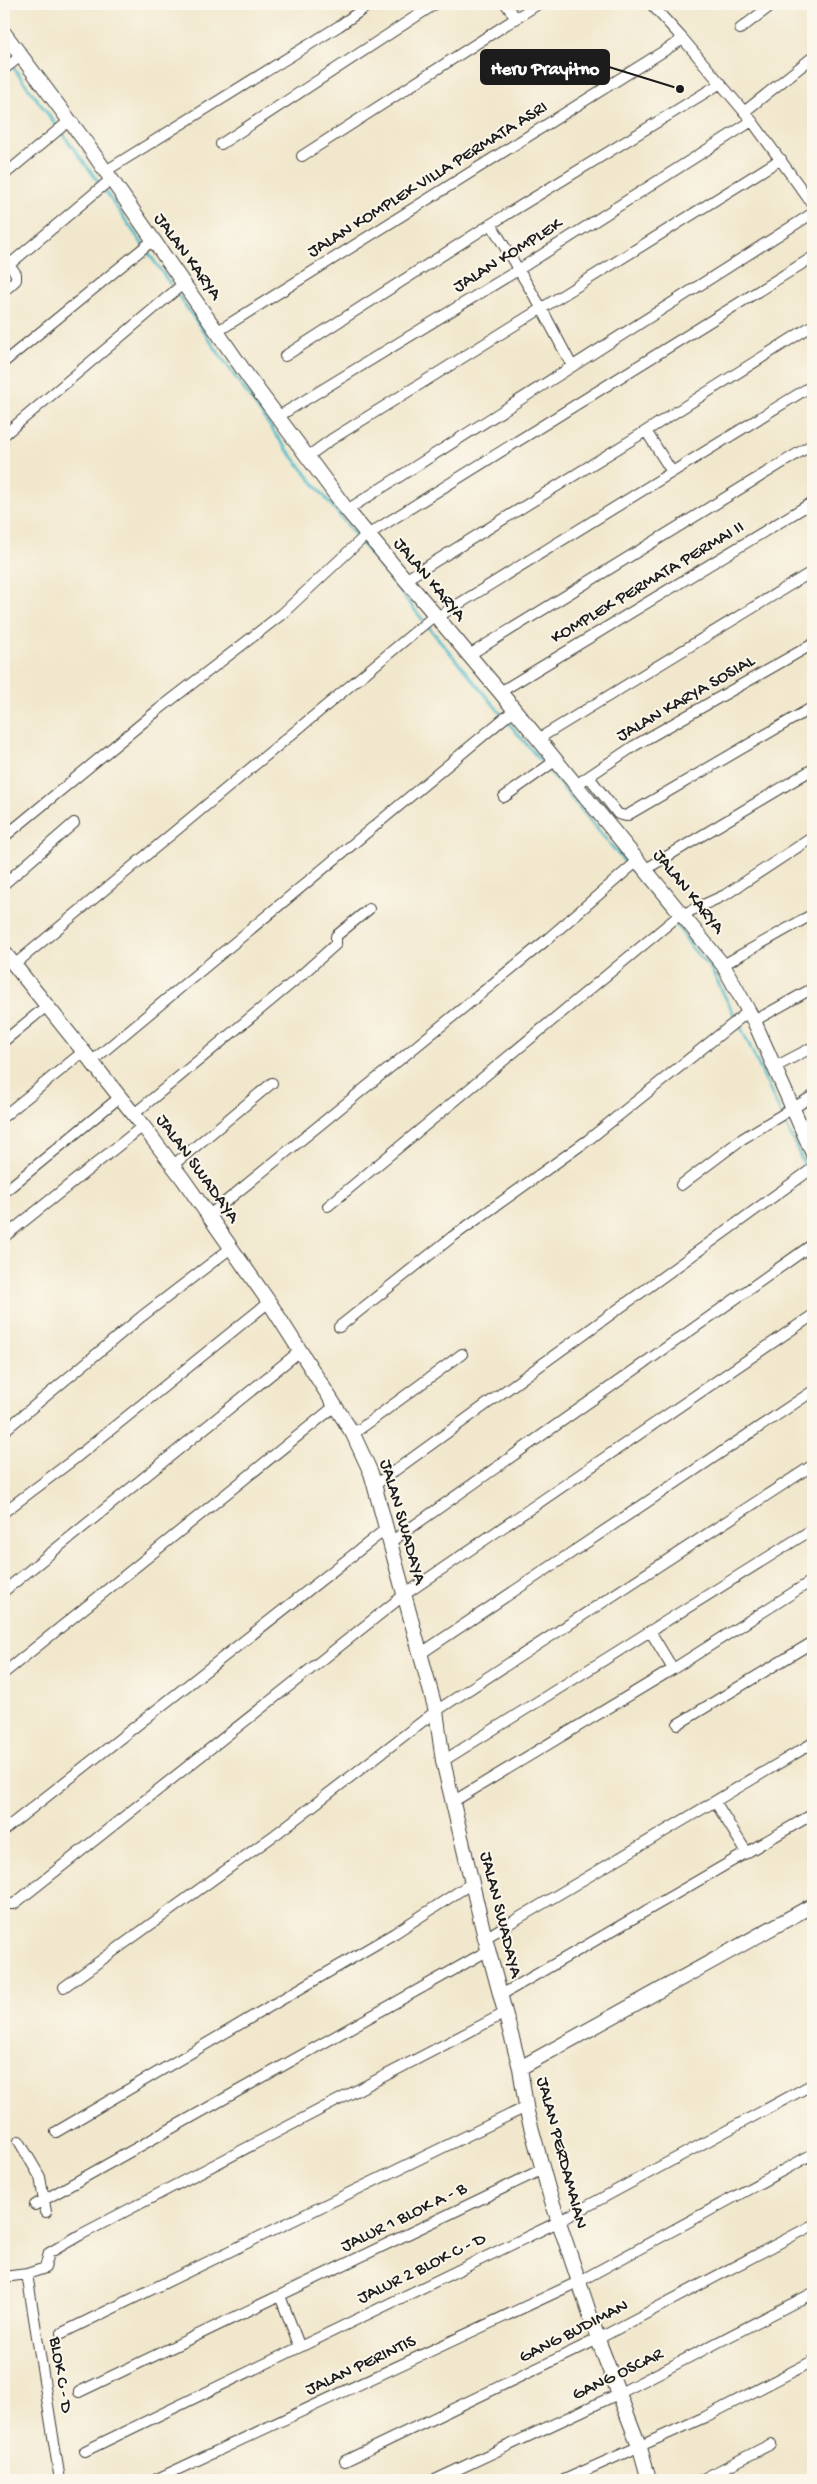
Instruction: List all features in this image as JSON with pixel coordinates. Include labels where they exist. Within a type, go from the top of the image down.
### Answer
[{"type":"street","points":[[4,291],[16,278],[7,260],[105,181],[331,32],[370,4]]},
{"type":"street","points":[[221,144],[435,4]]},
{"type":"street","points":[[506,4],[516,18]]},
{"type":"street","points":[[302,156],[538,4]]},
{"type":"street","points":[[651,4],[659,8],[752,121],[813,205]]},
{"type":"street","points":[[740,29],[772,4]]},
{"type":"street","name":"JALAN KARYA","points":[[4,33],[18,58],[69,121],[147,245],[218,331],[366,536],[405,580],[434,618],[500,692],[512,711],[538,739],[551,764],[576,785],[640,865],[676,918],[723,965],[775,1067],[789,1110],[813,1154]]},
{"type":"street","name":"JALAN KOMPLEK VILLA PERMATA ASRI","points":[[218,331],[683,39]]},
{"type":"street","points":[[744,112],[813,57]]},
{"type":"street","points":[[4,69],[18,58]]},
{"type":"street","points":[[286,356],[491,224],[721,83]]},
{"type":"street","points":[[4,175],[69,121]]},
{"type":"street","name":"JALAN KOMPLEK","points":[[279,416],[518,270],[752,121]]},
{"type":"street","points":[[307,456],[781,159]]},
{"type":"street","points":[[347,510],[813,213]]},
{"type":"street","points":[[491,224],[542,309],[572,366]]},
{"type":"street","points":[[4,362],[147,245]]},
{"type":"street","points":[[4,838],[158,710],[282,614],[366,536],[813,257]]},
{"type":"street","points":[[4,436],[181,286]]},
{"type":"street","points":[[405,580],[813,325]]},
{"type":"street","points":[[8,959],[434,618],[813,385]]},
{"type":"street","points":[[646,431],[672,472]]},
{"type":"street","points":[[469,655],[813,444]]},
{"type":"street","name":"KOMPLEK PERMATA PERMAI II","points":[[500,692],[813,502]]},
{"type":"street","points":[[538,739],[813,571]]},
{"type":"street","name":"JALAN KARYA SOSIAL","points":[[576,785],[634,746],[812,648]]},
{"type":"street","points":[[589,777],[618,814],[626,816],[717,765],[813,707]]},
{"type":"street","points":[[4,1116],[87,1057],[512,711]]},
{"type":"street","points":[[504,797],[551,764]]},
{"type":"street","points":[[208,1216],[501,978],[624,872],[640,865],[813,769]]},
{"type":"street","points":[[4,884],[74,824]]},
{"type":"street","points":[[328,1206],[676,918],[725,895],[813,837]]},
{"type":"street","points":[[134,1114],[298,978],[336,944],[338,934],[369,909]]},
{"type":"street","points":[[723,965],[813,914]]},
{"type":"street","name":"JALAN SWADAYA","points":[[8,959],[48,1005],[87,1057],[134,1114],[231,1248],[269,1302],[335,1406],[372,1473],[436,1711],[443,1761],[487,1944],[520,2068]]},
{"type":"street","points":[[339,1327],[452,1237],[588,1140],[731,1027],[749,1016],[813,988]]},
{"type":"street","points":[[4,1041],[48,1005]]},
{"type":"street","points":[[775,1067],[813,1047]]},
{"type":"street","points":[[172,1166],[272,1083]]},
{"type":"street","points":[[681,1185],[742,1139],[813,1096]]},
{"type":"street","points":[[4,1192],[120,1097]]},
{"type":"street","points":[[4,1237],[143,1126]]},
{"type":"street","points":[[375,1485],[812,1168]]},
{"type":"street","points":[[4,1830],[389,1535],[813,1244]]},
{"type":"street","points":[[4,1431],[141,1317],[231,1248]]},
{"type":"street","points":[[4,1512],[73,1460],[269,1302]]},
{"type":"street","points":[[4,1904],[14,1904],[404,1595],[813,1315]]},
{"type":"street","points":[[4,1591],[300,1351]]},
{"type":"street","points":[[352,1434],[462,1354]]},
{"type":"street","points":[[420,1654],[813,1391]]},
{"type":"street","points":[[4,1673],[335,1406]]},
{"type":"street","points":[[64,1987],[276,1834],[436,1711],[813,1465]]},
{"type":"street","points":[[443,1761],[813,1529]]},
{"type":"street","points":[[454,1801],[673,1669],[813,1580]]},
{"type":"street","points":[[650,1631],[673,1669]]},
{"type":"street","points":[[678,1724],[813,1642]]},
{"type":"street","points":[[35,2206],[487,1944],[813,1743]]},
{"type":"street","points":[[716,1803],[747,1853]]},
{"type":"street","points":[[501,1995],[813,1814]]},
{"type":"street","points":[[56,2132],[395,1933],[472,1883]]},
{"type":"street","name":"JALAN PERDAMAIAN","points":[[647,2480],[640,2448],[598,2339],[580,2281],[558,2222],[526,2107],[520,2068],[813,1905]]},
{"type":"street","points":[[4,2277],[27,2274],[45,2268],[49,2253],[80,2235],[505,2013]]},
{"type":"street","name":"JALUR 2 BLOK C - D","points":[[85,2451],[558,2222],[813,2084]]},
{"type":"street","points":[[62,2333],[526,2107]]},
{"type":"street","points":[[19,2142],[40,2178],[46,2212]]},
{"type":"street","name":"JALAN PERINTIS","points":[[155,2480],[580,2281],[813,2154]]},
{"type":"street","name":"JALUR 1 BLOK A - B","points":[[79,2392],[543,2169]]},
{"type":"street","name":"GANG BUDIMAN","points":[[345,2461],[598,2339],[813,2225]]},
{"type":"street","name":"BLOK C - D","points":[[27,2274],[60,2480]]},
{"type":"street","name":"GANG OSCAR","points":[[435,2480],[618,2394],[813,2293]]},
{"type":"street","points":[[280,2296],[299,2346]]},
{"type":"street","points":[[564,2480],[640,2448],[813,2362]]},
{"type":"street","points":[[701,2480],[771,2444]]},
{"type":"waterway","points":[[4,55],[103,188],[281,442],[426,624],[675,922],[692,948],[711,969],[748,1042],[813,1184]]},
{"type":"place","name":"Heru Prayitno","points":[[680,89]]}]
